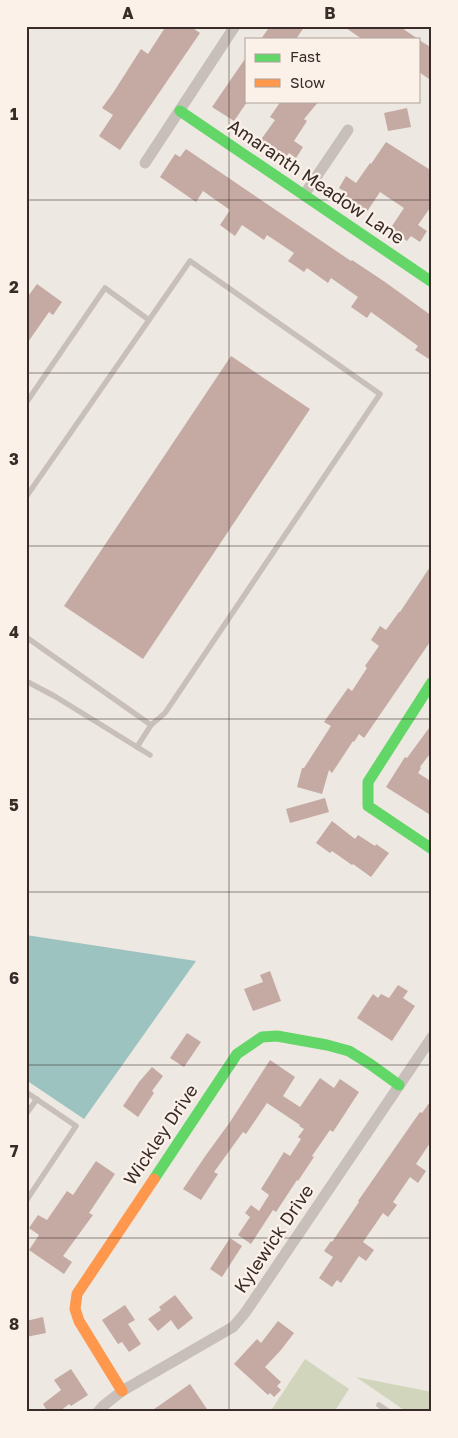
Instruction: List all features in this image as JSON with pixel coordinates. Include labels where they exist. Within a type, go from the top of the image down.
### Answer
[{"type":"street","points":[[145,163],[235,26]]},
{"type":"street","name":"Amaranth Meadow Lane","points":[[180,111],[430,277]]},
{"type":"street","points":[[304,195],[348,130]]},
{"type":"street","points":[[432,682],[368,782],[368,806],[432,849]]},
{"type":"street","name":"Wickley Drive","points":[[122,1390],[79,1321],[75,1309],[77,1294],[237,1054],[262,1037],[277,1036],[327,1044],[349,1051],[399,1085]]},
{"type":"street","name":"Kylewick Drive","points":[[98,1412],[122,1390],[233,1327],[245,1313],[432,1037]]},
{"type":"lane","points":[[26,497],[190,261],[380,394],[165,713],[151,725],[137,747]]},
{"type":"lane","points":[[26,403],[104,288],[149,320]]},
{"type":"lane","points":[[26,637],[151,725]]},
{"type":"lane","points":[[26,681],[56,697],[150,755]]},
{"type":"lane","points":[[26,1092],[76,1126],[26,1201]]},
{"type":"lane","points":[[26,1114],[37,1099]]},
{"type":"lane","points":[[379,1405],[389,1412]]},
{"type":"green space","points":[[305,1359],[349,1389],[334,1412],[270,1412]]},
{"type":"green space","points":[[356,1377],[432,1392],[432,1412],[407,1412]]},
{"type":"water","points":[[26,935],[196,961],[84,1119],[26,1080]]},
{"type":"building","points":[[166,26],[190,26],[200,33],[120,150],[99,136],[113,115],[102,108],[141,49],[148,54]]},
{"type":"building","points":[[270,26],[305,26],[297,38],[262,38]]},
{"type":"building","points":[[343,26],[399,26],[417,38],[361,38]]},
{"type":"building","points":[[420,41],[432,48],[432,81],[420,73]]},
{"type":"building","points":[[245,59],[245,102],[247,102],[234,121],[212,107]]},
{"type":"building","points":[[280,102],[318,102],[304,119],[307,121],[294,141],[303,147],[296,158],[289,153],[285,158],[260,141],[275,120],[270,117]]},
{"type":"building","points":[[407,108],[411,127],[388,131],[384,113]]},
{"type":"building","points":[[386,142],[432,171],[432,205],[418,225],[427,231],[420,242],[411,236],[407,241],[390,229],[404,208],[380,192],[366,213],[344,198],[347,193],[339,188],[346,176],[356,183]]},
{"type":"building","points":[[186,149],[385,282],[432,316],[432,361],[415,350],[418,346],[371,312],[367,318],[351,307],[358,297],[331,278],[328,283],[307,268],[304,272],[288,261],[294,253],[267,235],[264,240],[242,225],[235,236],[220,225],[230,210],[203,191],[196,202],[160,177],[175,154],[180,157]]},
{"type":"building","points":[[37,284],[62,302],[53,315],[49,312],[26,345],[26,299]]},
{"type":"building","points":[[231,356],[310,409],[143,659],[64,606]]},
{"type":"building","points":[[432,564],[432,639],[364,738],[359,734],[332,773],[329,770],[322,794],[297,787],[302,768],[304,768],[331,726],[324,722],[348,688],[352,691],[367,668],[365,666],[379,646],[371,640],[380,626],[386,630]]},
{"type":"building","points":[[432,724],[432,751],[420,767],[418,773],[432,782],[432,816],[386,787],[405,757],[407,758]]},
{"type":"building","points":[[325,798],[329,812],[290,823],[286,809]]},
{"type":"building","points":[[332,821],[355,839],[358,835],[389,853],[371,877],[332,851],[330,853],[316,843]]},
{"type":"building","points":[[270,971],[281,1001],[253,1011],[244,989],[263,982],[260,975]]},
{"type":"building","points":[[398,985],[408,991],[403,998],[415,1006],[392,1041],[357,1018],[373,994],[378,998],[381,994],[389,998]]},
{"type":"building","points":[[187,1033],[201,1042],[184,1067],[170,1058]]},
{"type":"building","points":[[270,1060],[295,1077],[283,1096],[300,1107],[320,1078],[334,1088],[340,1079],[359,1092],[333,1132],[330,1130],[298,1181],[276,1212],[273,1210],[251,1244],[238,1235],[250,1217],[245,1213],[251,1205],[259,1211],[269,1195],[261,1189],[284,1152],[290,1156],[301,1139],[298,1137],[304,1129],[300,1125],[267,1103],[246,1134],[243,1132],[214,1172],[218,1174],[201,1200],[183,1189],[230,1122]]},
{"type":"building","points":[[152,1067],[163,1076],[152,1091],[154,1093],[138,1117],[123,1106]]},
{"type":"building","points":[[432,1099],[432,1140],[416,1164],[426,1171],[418,1183],[410,1177],[393,1202],[397,1205],[388,1217],[383,1213],[363,1242],[374,1250],[366,1261],[359,1256],[341,1283],[337,1280],[332,1287],[319,1278],[333,1257],[324,1251],[420,1112],[422,1113]]},
{"type":"building","points":[[96,1161],[115,1174],[89,1213],[93,1215],[63,1256],[72,1262],[64,1274],[29,1250],[39,1235],[29,1228],[38,1215],[47,1220],[67,1191],[73,1195]]},
{"type":"building","points":[[230,1238],[242,1246],[222,1277],[210,1269]]},
{"type":"building","points":[[175,1295],[193,1318],[178,1330],[171,1320],[158,1331],[148,1319],[161,1310],[159,1307]]},
{"type":"building","points":[[125,1305],[135,1320],[128,1324],[141,1344],[129,1352],[122,1342],[118,1344],[102,1320]]},
{"type":"building","points":[[43,1317],[46,1333],[26,1337],[26,1321]]},
{"type":"building","points":[[278,1321],[294,1333],[265,1367],[281,1382],[277,1386],[281,1390],[274,1397],[270,1393],[268,1395],[234,1364],[257,1339],[261,1343]]},
{"type":"building","points":[[71,1369],[88,1395],[71,1406],[69,1404],[59,1412],[48,1412],[43,1404],[61,1390],[54,1380]]},
{"type":"building","points":[[190,1384],[209,1412],[150,1412]]},
{"type":"traffic: fast","points":[[180,111],[432,282]]},
{"type":"traffic: fast","points":[[432,682],[368,782],[368,806],[432,849]]},
{"type":"traffic: fast","points":[[154,1179],[237,1054],[262,1037],[277,1036],[349,1051],[399,1085]]},
{"type":"traffic: slow","points":[[122,1391],[79,1321],[75,1309],[77,1294],[154,1179]]}]
